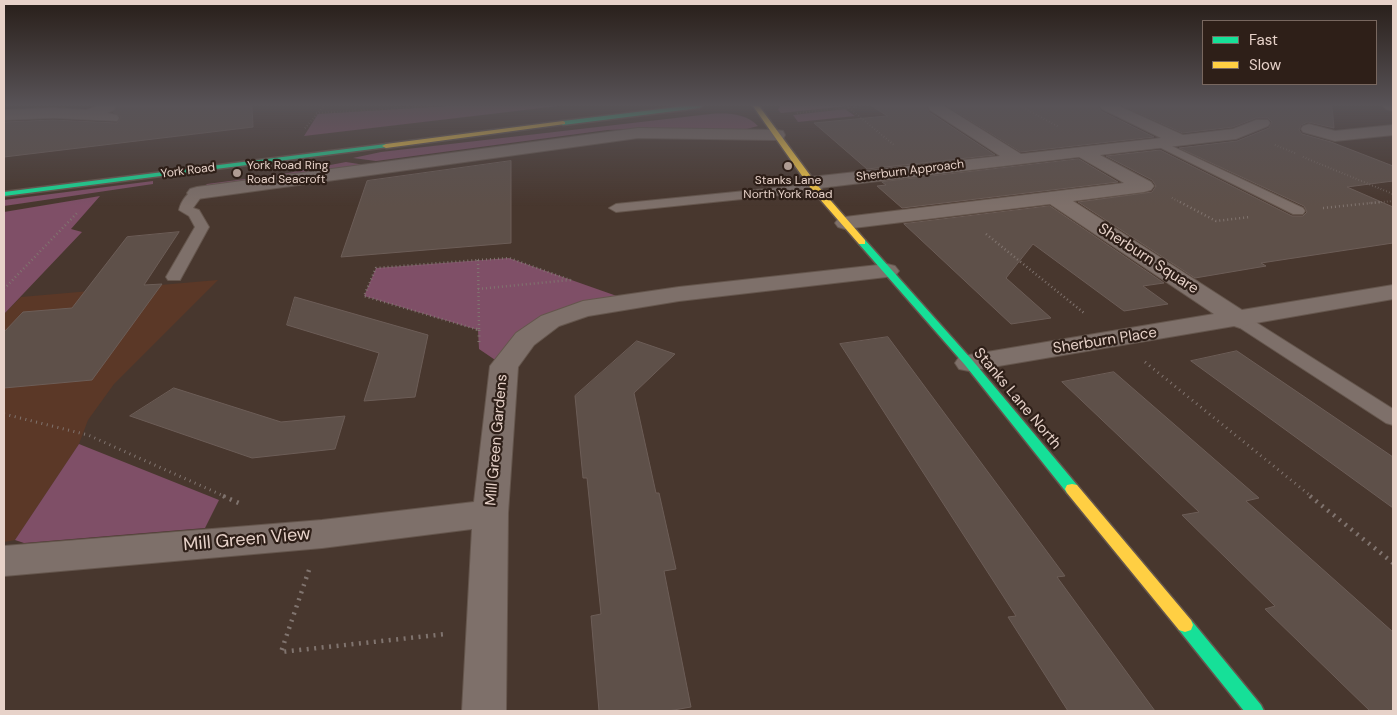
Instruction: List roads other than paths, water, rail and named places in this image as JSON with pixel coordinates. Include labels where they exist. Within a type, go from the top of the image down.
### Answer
[{"type":"main road","name":"York Road","points":[[4,194],[435,139]]},
{"type":"main road","name":"Stanks Lane North","points":[[781,139],[813,185],[969,363],[1255,711]]},
{"type":"street","name":"York Road","points":[[197,193],[591,139]]},
{"type":"street","points":[[986,139],[1017,159]]},
{"type":"street","name":"Sherburn Approach","points":[[813,185],[923,170],[1186,139]]},
{"type":"street","points":[[845,223],[1144,186],[1082,152]]},
{"type":"street","name":"Sherburn Square","points":[[1055,198],[1240,320]]},
{"type":"street","name":"Mill Green Gardens","points":[[484,711],[488,629],[490,513],[504,366],[525,339],[550,321],[583,309],[679,294],[887,271]]},
{"type":"street","name":"Sherburn Place","points":[[969,363],[1240,320],[1393,292]]},
{"type":"street","name":"Mill Green View","points":[[4,561],[322,534],[490,513]]},
{"type":"lane","points":[[1159,143],[1298,211]]},
{"type":"lane","points":[[616,208],[813,185]]},
{"type":"lane","points":[[174,277],[202,228],[194,213],[186,210],[187,204],[197,193]]},
{"type":"lane","points":[[1240,320],[1393,418]]},
{"type":"place","name":"Stanks Lane North York Road","points":[[788,166]]},
{"type":"place","name":"York Road Ring Road Seacroft","points":[[237,173]]}]
